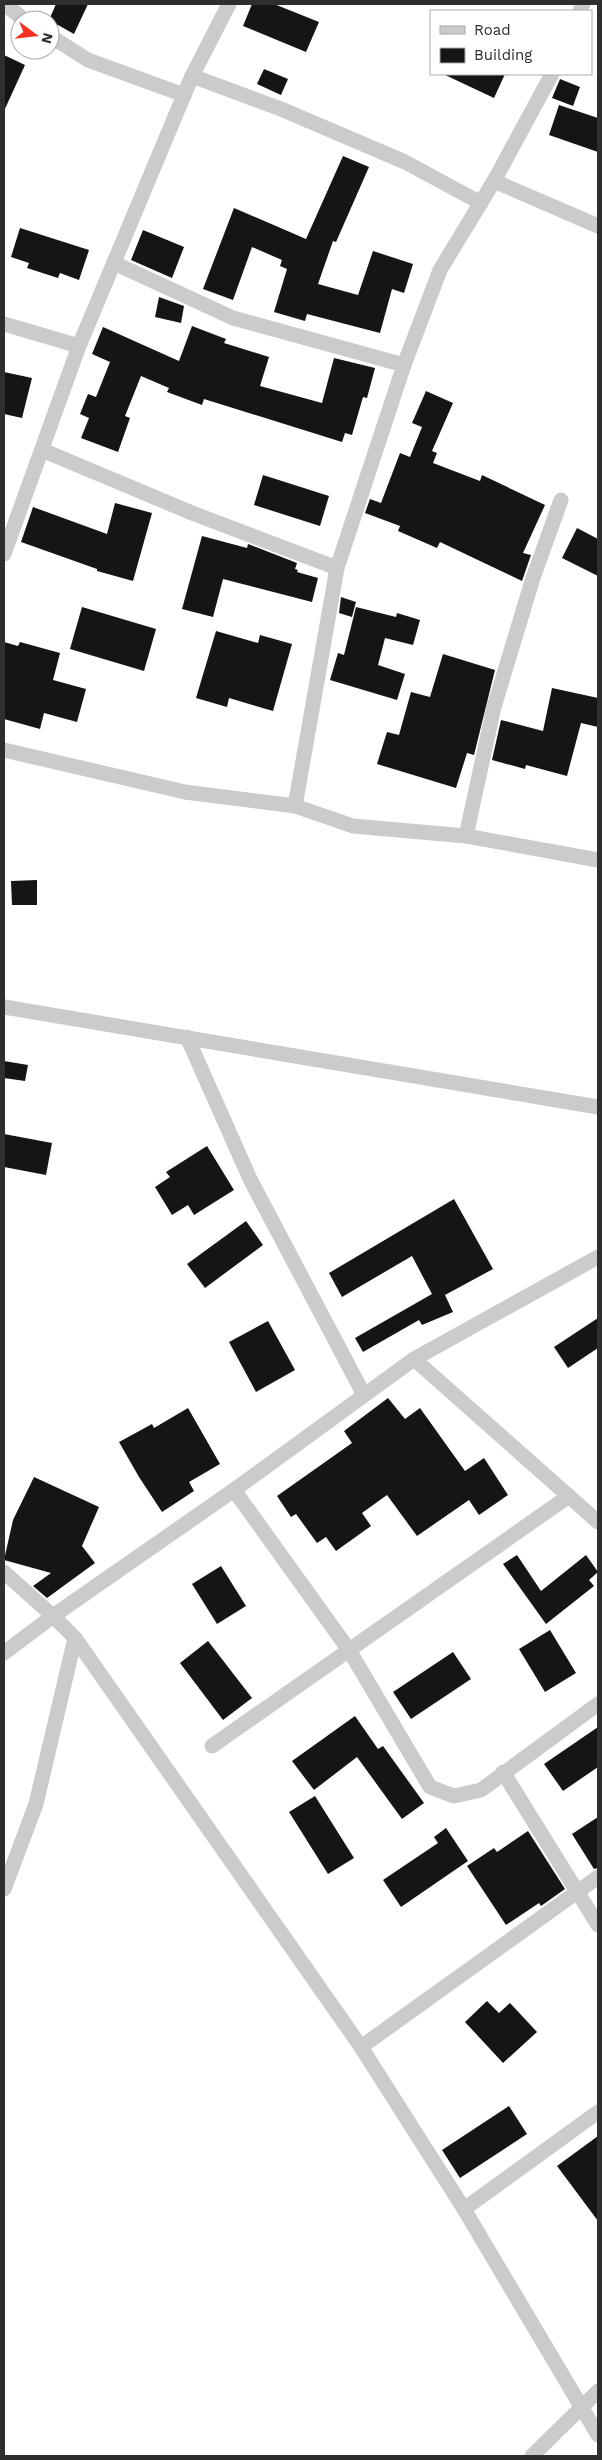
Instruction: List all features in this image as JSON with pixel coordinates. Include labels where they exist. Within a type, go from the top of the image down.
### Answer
[{"type":"street","points":[[4,554],[79,346],[192,76],[229,4]]},
{"type":"street","points":[[60,42],[88,60],[184,95]]},
{"type":"street","points":[[295,806],[337,568],[404,365],[440,270],[494,181],[551,75]]},
{"type":"street","points":[[192,76],[281,109],[405,162],[481,203]]},
{"type":"street","points":[[494,181],[598,226]]},
{"type":"street","points":[[114,263],[233,318],[404,365]]},
{"type":"street","points":[[4,324],[79,346]]},
{"type":"street","points":[[42,450],[192,513],[337,568]]},
{"type":"street","points":[[466,836],[494,707],[533,578],[561,500]]},
{"type":"street","points":[[4,750],[185,792],[295,806],[353,826],[466,836],[598,860]]},
{"type":"street","points":[[4,1007],[598,1106]]},
{"type":"street","points":[[186,1037],[250,1179],[364,1395]]},
{"type":"street","points":[[4,1653],[53,1616],[234,1490],[414,1359],[598,1257]]},
{"type":"street","points":[[414,1359],[598,1522]]},
{"type":"street","points":[[234,1490],[349,1650],[430,1787],[454,1796],[481,1790],[598,1704]]},
{"type":"street","points":[[212,1746],[569,1496]]},
{"type":"street","points":[[4,1572],[53,1616],[74,1638],[361,2047],[464,2208],[598,2435]]},
{"type":"street","points":[[4,1890],[36,1804],[74,1638]]},
{"type":"street","points":[[503,1772],[598,1924]]},
{"type":"street","points":[[361,2047],[598,1877]]},
{"type":"street","points":[[464,2208],[598,2112]]},
{"type":"street","points":[[532,2456],[598,2391]]},
{"type":"building","points":[[56,4],[88,4],[74,34],[60,26],[60,10],[53,10]]},
{"type":"building","points":[[252,4],[274,4],[319,22],[306,52],[243,26]]},
{"type":"building","points":[[4,55],[10,58],[10,60],[25,65],[4,111]]},
{"type":"building","points":[[264,69],[288,79],[281,95],[257,84]]},
{"type":"building","points":[[445,75],[505,75],[494,98]]},
{"type":"building","points":[[560,79],[580,87],[573,106],[552,98]]},
{"type":"building","points":[[559,105],[598,118],[598,152],[549,135]]},
{"type":"building","points":[[343,156],[369,167],[336,242],[333,241],[318,284],[358,295],[373,251],[413,264],[404,293],[392,289],[380,333],[307,314],[305,321],[274,312],[287,269],[280,266],[282,260],[252,247],[233,300],[203,289],[234,208],[306,239]]},
{"type":"building","points":[[20,228],[89,250],[79,280],[60,273],[58,278],[27,268],[29,263],[11,257]]},
{"type":"building","points":[[143,230],[184,247],[172,278],[131,260]]},
{"type":"building","points":[[159,297],[184,306],[181,323],[155,317]]},
{"type":"building","points":[[192,326],[226,339],[224,343],[269,357],[260,386],[322,403],[334,358],[375,368],[367,398],[363,397],[352,435],[345,433],[342,442],[204,399],[202,405],[167,392],[169,388],[141,376],[125,416],[130,418],[118,452],[81,438],[89,418],[80,414],[88,394],[96,397],[110,362],[92,354],[103,327],[179,361]]},
{"type":"building","points":[[4,372],[32,378],[22,418],[4,414]]},
{"type":"building","points":[[426,391],[453,403],[432,451],[437,453],[433,463],[480,481],[482,475],[545,505],[523,553],[531,555],[522,581],[440,542],[437,548],[398,531],[400,526],[365,513],[370,499],[381,503],[400,453],[410,457],[422,427],[412,423]]},
{"type":"building","points":[[263,475],[329,496],[320,526],[254,505]]},
{"type":"building","points":[[115,503],[152,513],[133,581],[97,571],[97,569],[21,542],[33,507],[107,534]]},
{"type":"building","points":[[577,528],[598,539],[598,576],[562,558]]},
{"type":"building","points":[[202,536],[247,548],[248,544],[297,563],[295,569],[298,570],[297,572],[318,578],[312,602],[223,579],[213,617],[182,609]]},
{"type":"building","points":[[341,597],[356,602],[352,617],[339,613]]},
{"type":"building","points":[[82,607],[156,629],[144,671],[70,649]]},
{"type":"building","points":[[356,607],[396,617],[397,613],[420,620],[413,645],[385,638],[378,665],[405,674],[397,700],[330,680],[338,653],[344,655]]},
{"type":"building","points":[[216,631],[258,643],[260,635],[292,644],[273,711],[229,698],[227,707],[196,698]]},
{"type":"building","points":[[4,642],[18,646],[20,642],[60,653],[53,680],[86,689],[77,722],[44,713],[40,729],[4,719]]},
{"type":"building","points":[[443,654],[495,670],[474,755],[467,753],[456,788],[377,764],[387,732],[399,735],[411,692],[430,697]]},
{"type":"building","points":[[552,688],[598,698],[598,727],[581,723],[567,776],[526,765],[525,769],[492,760],[501,720],[543,731]]},
{"type":"building","points":[[37,880],[37,905],[12,905],[11,881]]},
{"type":"building","points":[[4,1061],[28,1065],[25,1081],[4,1078]]},
{"type":"building","points":[[4,1134],[52,1143],[46,1175],[4,1167]]},
{"type":"building","points":[[207,1146],[234,1190],[194,1215],[188,1205],[172,1215],[155,1187],[170,1177],[166,1172]]},
{"type":"building","points":[[454,1199],[493,1269],[445,1295],[453,1312],[422,1325],[419,1320],[363,1352],[355,1338],[432,1294],[412,1256],[342,1297],[329,1273]]},
{"type":"building","points":[[246,1221],[263,1245],[205,1288],[187,1264]]},
{"type":"building","points":[[598,1318],[598,1348],[568,1368],[554,1347]]},
{"type":"building","points":[[268,1321],[295,1370],[256,1392],[229,1342]]},
{"type":"building","points":[[388,1398],[405,1419],[420,1408],[465,1471],[484,1458],[508,1495],[479,1515],[469,1500],[417,1536],[387,1495],[362,1513],[371,1526],[336,1551],[326,1537],[317,1543],[296,1514],[291,1517],[277,1496],[352,1443],[344,1431]]},
{"type":"building","points":[[188,1408],[220,1464],[189,1482],[194,1491],[162,1512],[119,1442],[152,1424],[154,1428]]},
{"type":"building","points":[[34,1477],[99,1507],[82,1546],[95,1563],[47,1598],[33,1586],[51,1573],[4,1560],[13,1520]]},
{"type":"building","points":[[517,1555],[541,1591],[586,1555],[598,1572],[589,1580],[594,1586],[546,1624],[503,1564]]},
{"type":"building","points":[[221,1566],[246,1606],[217,1624],[192,1584]]},
{"type":"building","points":[[550,1630],[576,1673],[545,1692],[519,1649]]},
{"type":"building","points":[[208,1641],[252,1698],[223,1720],[180,1663]]},
{"type":"building","points":[[453,1652],[471,1679],[411,1719],[393,1692]]},
{"type":"building","points":[[355,1716],[378,1749],[383,1746],[424,1803],[402,1819],[357,1757],[314,1790],[292,1761]]},
{"type":"building","points":[[598,1727],[598,1767],[563,1791],[544,1764]]},
{"type":"building","points":[[315,1796],[354,1858],[328,1874],[289,1812]]},
{"type":"building","points":[[598,1817],[598,1868],[594,1869],[572,1834]]},
{"type":"building","points":[[446,1828],[468,1861],[401,1907],[383,1880],[438,1843],[434,1837]]},
{"type":"building","points":[[528,1831],[565,1889],[541,1906],[539,1903],[506,1925],[467,1866],[494,1848],[497,1852]]},
{"type":"building","points":[[487,2001],[499,2013],[510,2003],[537,2032],[503,2063],[465,2022]]},
{"type":"building","points":[[509,2106],[527,2134],[460,2178],[442,2150]]},
{"type":"building","points":[[598,2136],[598,2221],[557,2166]]}]
